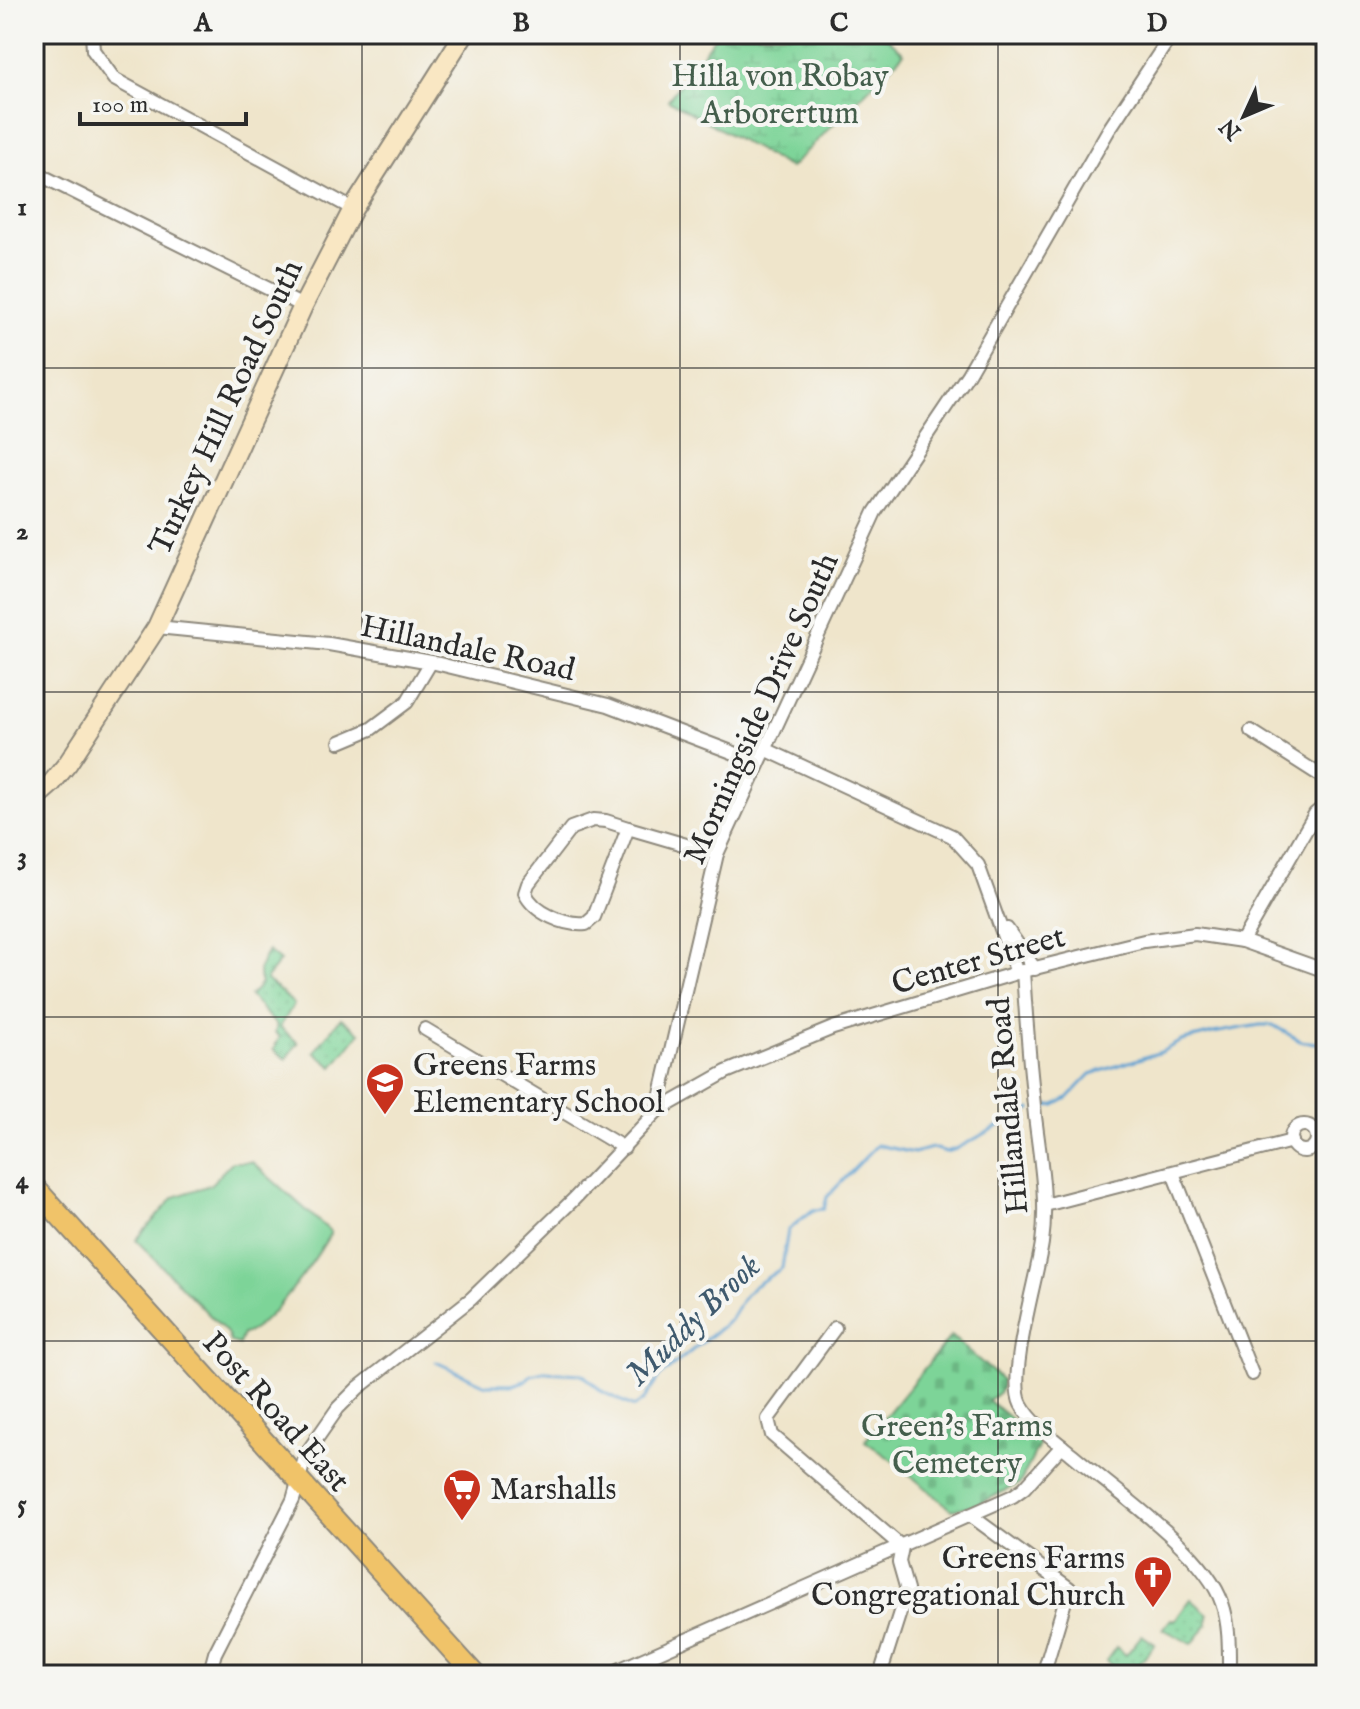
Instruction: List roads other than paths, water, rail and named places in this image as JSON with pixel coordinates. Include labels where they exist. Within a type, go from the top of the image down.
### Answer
[{"type":"main road","name":"Post Road East","points":[[34,1187],[475,1675]]},
{"type":"street","points":[[92,34],[93,50],[114,79],[353,209]]},
{"type":"street","name":"Turkey Hill Road South","points":[[34,799],[68,763],[157,627],[303,306],[353,209],[464,34]]},
{"type":"street","name":"Morningside Drive South","points":[[209,1675],[215,1653],[293,1500],[306,1454],[347,1398],[471,1299],[624,1148],[657,1111],[717,854],[875,512],[968,374],[1108,131],[1172,34]]},
{"type":"street","points":[[1306,34],[1326,43]]},
{"type":"street","points":[[34,172],[303,306]]},
{"type":"street","name":"Hillandale Road","points":[[157,627],[329,644],[431,662],[608,705],[758,762]]},
{"type":"street","points":[[340,742],[371,729],[407,702],[431,662]]},
{"type":"street","points":[[1251,731],[1326,779]]},
{"type":"street","name":"Hillandale Road","points":[[765,749],[952,836],[978,865],[1025,971],[1033,1098],[1045,1205],[1043,1239],[1017,1382],[1021,1404],[1062,1446],[1179,1543],[1206,1573],[1224,1607],[1229,1675]]},
{"type":"street","points":[[1242,941],[1315,814],[1326,805]]},
{"type":"street","points":[[628,828],[594,917],[586,924],[574,925],[562,921],[530,902],[525,893],[528,884],[571,828],[593,820],[606,821],[717,854]]},
{"type":"street","name":"Center Street","points":[[657,1111],[726,1072],[833,1028],[1025,971],[1144,941],[1195,934],[1242,941],[1326,971]]},
{"type":"street","points":[[425,1029],[624,1148]]},
{"type":"street","points":[[1045,1205],[1292,1141]]},
{"type":"street","points":[[1173,1173],[1252,1374]]},
{"type":"street","points":[[835,1328],[768,1419],[768,1426],[772,1435],[902,1547]]},
{"type":"street","points":[[607,1675],[902,1547],[1024,1488],[1062,1446]]},
{"type":"street","points":[[970,1515],[1069,1588],[1043,1675]]},
{"type":"street","points":[[880,1675],[907,1590],[899,1562],[902,1547]]},
{"type":"waterway","name":"Muddy Brook","points":[[1039,1107],[1055,1105],[1068,1098],[1091,1074],[1161,1052],[1181,1041],[1213,1033],[1273,1025],[1300,1041],[1317,1043],[1326,1038]]},
{"type":"waterway","name":"Muddy Brook","points":[[436,1362],[486,1385],[512,1385],[544,1372],[582,1374],[603,1392],[634,1407],[643,1401],[660,1376],[730,1320],[753,1287],[782,1268],[788,1230],[813,1210],[824,1209],[827,1197],[877,1145],[914,1153],[932,1148],[946,1152],[1031,1109]]},
{"type":"place","name":"Greens Farms Elementary School","points":[[385,1116]]},
{"type":"place","name":"Marshalls","points":[[462,1522]]},
{"type":"place","name":"Greens Farms Congregational Church","points":[[1153,1609]]},
{"type":"park label","name":"Hilla von Robay Arborertum","points":[[780,94]]},
{"type":"park label","name":"Green's Farms Cemetery","points":[[957,1444]]}]
